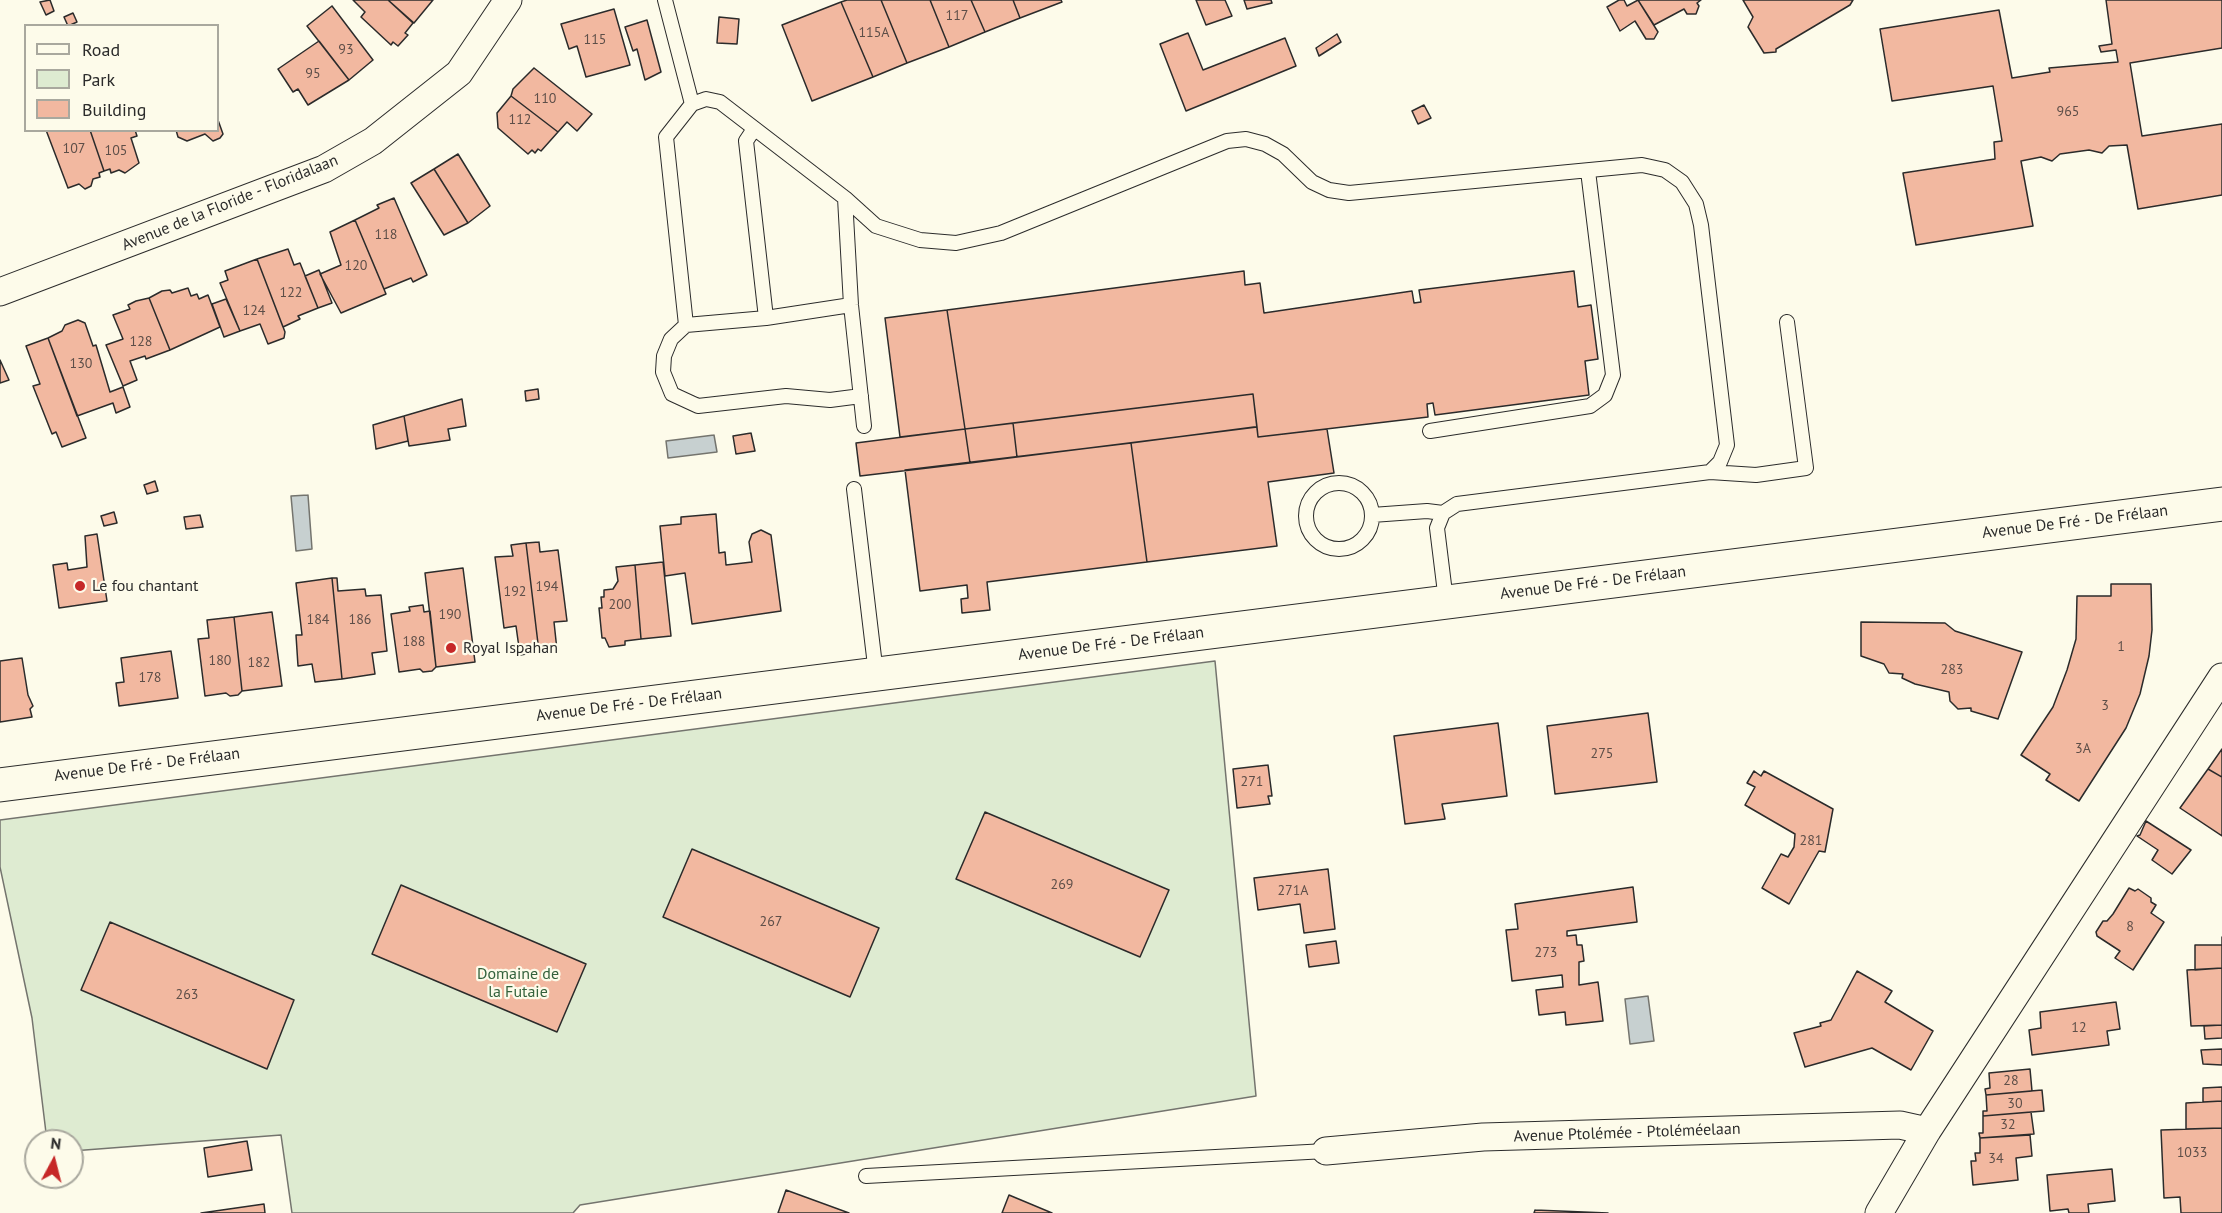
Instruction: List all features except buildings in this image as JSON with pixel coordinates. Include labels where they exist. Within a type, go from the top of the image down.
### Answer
[{"type":"main road","name":"Avenue De Fré - De Frélaan","points":[[0,785],[2222,504]]},
{"type":"street","name":"Avenue de la Floride - Floridalaan","points":[[0,292],[324,169],[373,141],[459,73],[508,0]]},
{"type":"street","points":[[1879,1213],[1927,1131],[2222,677]]},
{"type":"street","name":"Avenue Ptolémée - Ptoléméelaan","points":[[1326,1151],[1484,1137],[1900,1125],[1927,1131]]},
{"type":"lane","points":[[665,0],[692,104]]},
{"type":"lane","points":[[686,325],[666,137],[692,104],[706,99],[720,102],[845,198],[876,226],[920,240],[956,243],[1001,233],[1227,141],[1246,139],[1265,144],[1283,154],[1312,182],[1329,190],[1349,193],[1642,165],[1665,170],[1682,182],[1696,204],[1727,445],[1720,462],[1710,472]]},
{"type":"lane","points":[[754,129],[746,141],[766,318]]},
{"type":"lane","points":[[1430,431],[1590,406],[1605,395],[1613,375],[1588,171]]},
{"type":"lane","points":[[845,198],[851,305],[864,426]]},
{"type":"lane","points":[[851,305],[766,318],[686,325],[671,339],[664,356],[663,372],[672,394],[698,406],[786,396],[830,400],[861,396]]},
{"type":"lane","points":[[1446,601],[1437,528],[1443,513],[1457,504],[1710,472],[1756,475],[1806,468],[1787,322]]},
{"type":"lane","points":[[1331,484],[1346,484],[1359,489],[1368,501],[1372,515],[1369,530],[1360,541],[1347,548],[1333,548],[1319,543],[1310,531],[1306,517],[1309,502],[1318,491],[1331,484]]},
{"type":"lane","points":[[854,489],[876,674]]},
{"type":"lane","points":[[1372,515],[1426,511],[1443,513]]},
{"type":"lane","points":[[866,1176],[1326,1151]]},
{"type":"green space","name":"Domaine de la Futaie","points":[[1215,661],[1256,1096],[580,1205],[573,1213],[292,1213],[281,1135],[84,1150],[84,1129],[46,1129],[32,1018],[0,867],[0,820]]},
{"type":"shaded area","points":[[714,435],[717,452],[668,458],[666,441]]},
{"type":"shaded area","points":[[308,495],[312,549],[296,551],[291,496]]},
{"type":"shaded area","points":[[1648,996],[1654,1041],[1630,1044],[1625,999]]},
{"type":"place","name":"Le fou chantant","points":[[80,586]]},
{"type":"place","name":"Royal Ispahan","points":[[451,648]]}]
